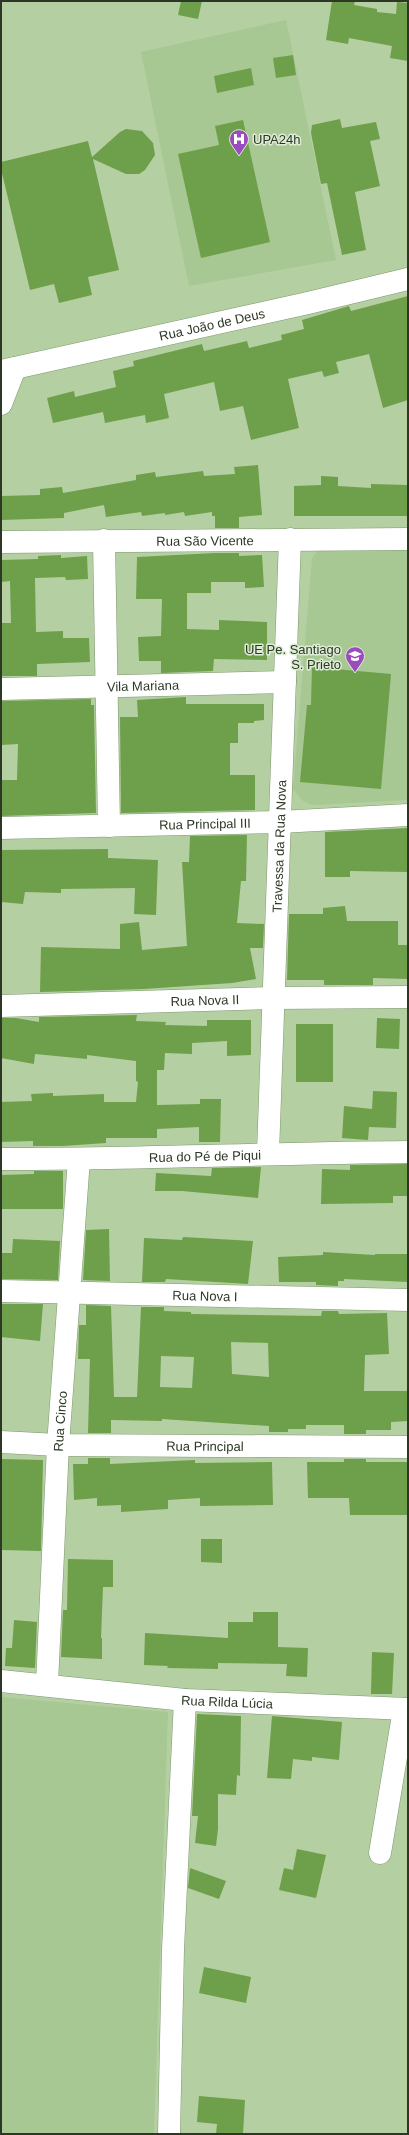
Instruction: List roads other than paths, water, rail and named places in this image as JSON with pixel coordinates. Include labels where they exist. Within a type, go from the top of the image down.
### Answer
[{"type":"street","name":"Rua João de Deus","points":[[8,370],[408,279]]},
{"type":"street","points":[[1,404],[8,370]]},
{"type":"street","name":"Travessa da Rua Nova","points":[[268,1153],[290,539]]},
{"type":"street","name":"Rua São Vicente","points":[[1,542],[104,540],[408,539]]},
{"type":"street","points":[[104,540],[109,826]]},
{"type":"street","name":"Vila Mariana","points":[[1,689],[285,682]]},
{"type":"street","name":"Rua Principal III","points":[[1,828],[280,822],[408,815]]},
{"type":"street","name":"Rua Nova II","points":[[1,1006],[273,998],[408,997]]},
{"type":"street","name":"Rua do Pé de Piqui","points":[[1,1159],[79,1159],[268,1153],[408,1152]]},
{"type":"street","name":"Rua Cinco","points":[[47,1684],[58,1445],[79,1159]]},
{"type":"street","name":"Rua Nova I","points":[[1,1290],[408,1300]]},
{"type":"street","name":"Rua Principal","points":[[1,1442],[58,1445],[408,1447]]},
{"type":"street","name":"Rua Rilda Lúcia","points":[[1,1681],[47,1684],[185,1700],[406,1709]]},
{"type":"street","points":[[169,2134],[173,1949],[185,1700]]},
{"type":"street","points":[[380,1853],[406,1709]]},
{"type":"place","name":"UPA24h","points":[[239,156]]},
{"type":"place","name":"UE Pe. Santiago S. Prieto","points":[[355,673]]}]
